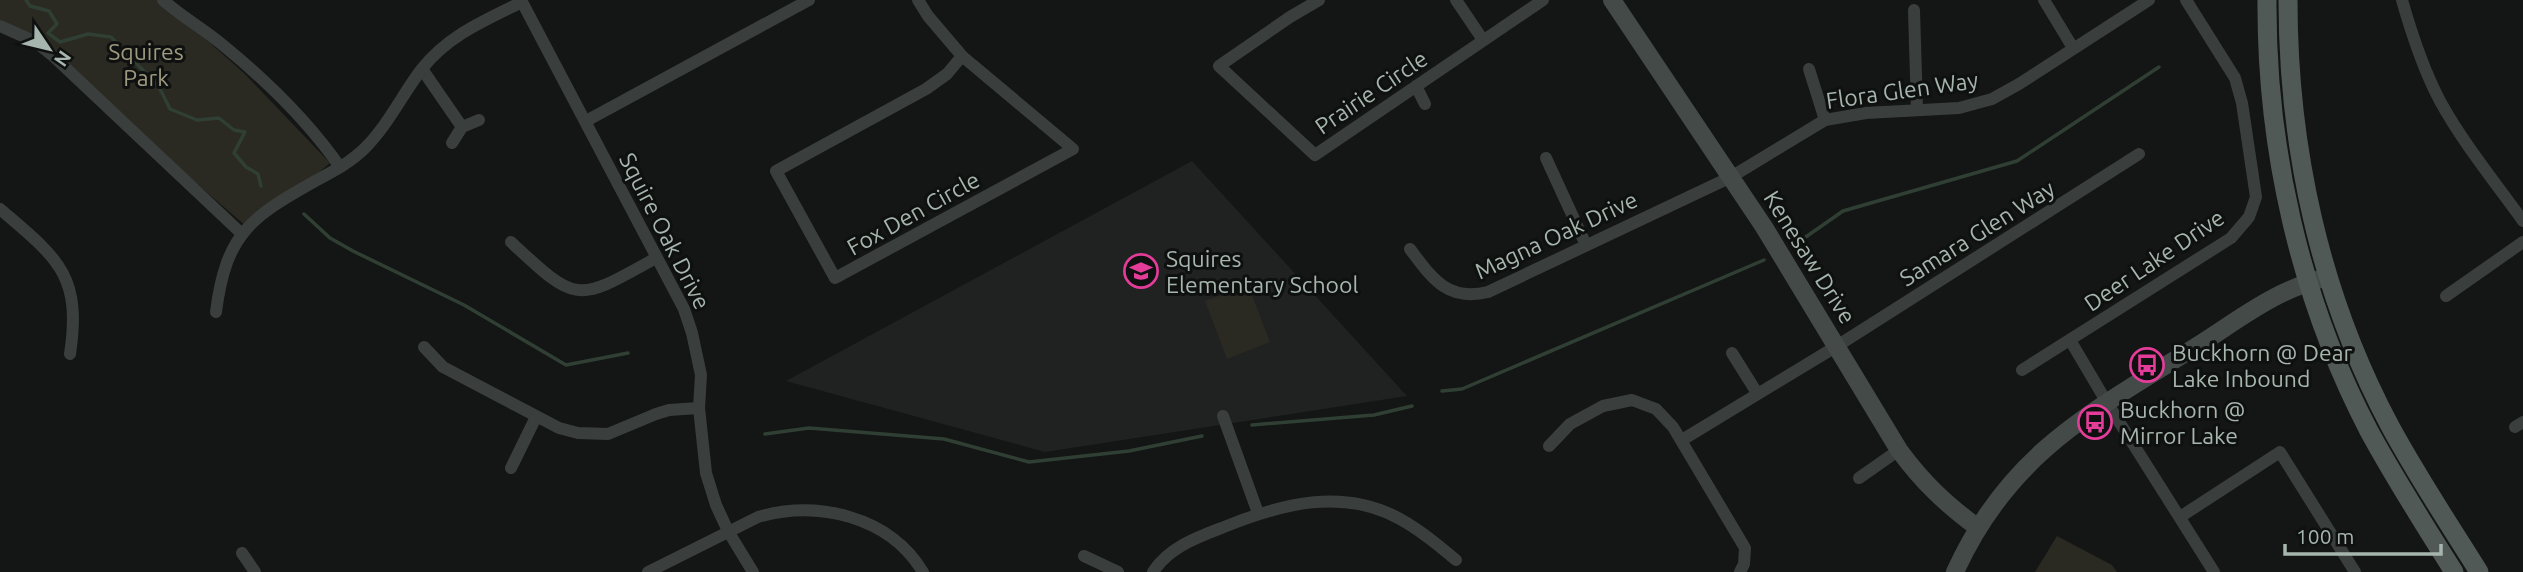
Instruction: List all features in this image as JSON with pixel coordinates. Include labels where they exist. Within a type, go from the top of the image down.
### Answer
[{"type":"main road","points":[[2267,0],[2268,66],[2274,124],[2285,193],[2307,282],[2329,340],[2369,430],[2454,572]]},
{"type":"main road","points":[[2288,0],[2290,78],[2300,157],[2312,218],[2328,277],[2350,339],[2390,426],[2479,572]]},
{"type":"street","points":[[163,0],[222,44],[266,83],[309,125],[340,167]]},
{"type":"street","points":[[586,121],[809,0]]},
{"type":"street","name":"Fox Den Circle","points":[[918,0],[962,56],[1073,149],[835,278],[776,171],[926,89],[947,74],[962,56]]},
{"type":"street","name":"Prairie Circle","points":[[1319,0],[1219,66],[1315,155],[1544,0]]},
{"type":"street","points":[[1456,0],[1483,40]]},
{"type":"street","name":"Kenesaw Drive","points":[[1612,0],[1764,227],[1899,450],[1913,470],[1941,500],[1978,528]]},
{"type":"street","points":[[2043,0],[2073,48]]},
{"type":"street","name":"Flora Glen Way","points":[[1731,177],[1825,120],[1847,115],[1959,108],[1992,99],[2149,0]]},
{"type":"street","name":"Deer Lake Drive","points":[[2022,370],[2231,238],[2242,228],[2254,207],[2255,189],[2240,92],[2227,64],[2186,0]]},
{"type":"street","points":[[2402,0],[2420,57],[2440,100],[2523,221]]},
{"type":"street","points":[[216,312],[227,259],[242,234],[266,210],[340,167],[373,139],[435,54],[460,34],[522,1]]},
{"type":"street","name":"Squire Oak Drive","points":[[522,1],[656,258],[674,286],[692,333],[701,375],[699,408],[706,473],[728,531],[753,572]]},
{"type":"street","points":[[1914,10],[1917,110]]},
{"type":"street","points":[[0,26],[36,42],[52,55],[242,234]]},
{"type":"street","points":[[422,69],[462,127]]},
{"type":"street","points":[[1809,69],[1825,120]]},
{"type":"street","points":[[1416,86],[1425,104]]},
{"type":"street","points":[[452,143],[462,127],[480,120]]},
{"type":"street","name":"Samara Glen Way","points":[[1682,440],[1837,346],[2139,155]]},
{"type":"street","points":[[1546,158],[1586,245]]},
{"type":"street","name":"Magna Oak Drive","points":[[1410,249],[1429,274],[1448,290],[1474,295],[1507,284],[1731,177]]},
{"type":"street","points":[[0,209],[51,255],[62,270],[69,286],[75,315],[70,354]]},
{"type":"street","points":[[511,242],[549,278],[575,291],[598,289],[656,258]]},
{"type":"street","points":[[2446,296],[2523,242]]},
{"type":"street","points":[[1955,572],[1978,528],[2003,492],[2035,456],[2071,426],[2106,401],[2287,290],[2328,277]]},
{"type":"street","points":[[2070,340],[2214,572]]},
{"type":"street","points":[[424,347],[443,367],[559,428],[593,435],[608,434],[669,410],[699,408]]},
{"type":"street","points":[[1732,353],[1757,393]]},
{"type":"street","points":[[1549,446],[1570,424],[1611,404],[1632,401],[1656,408],[1682,440],[1745,548],[1744,564],[1740,572]]},
{"type":"street","points":[[1223,416],[1258,513]]},
{"type":"street","points":[[511,468],[536,417]]},
{"type":"street","points":[[1859,478],[1899,450]]},
{"type":"street","points":[[2180,517],[2280,452],[2355,572]]},
{"type":"street","points":[[1153,572],[1169,554],[1182,545],[1258,513],[1309,502],[1335,500],[1398,518],[1456,560]]},
{"type":"street","points":[[648,572],[743,523],[777,512],[810,510],[840,514],[872,525],[905,549],[923,572]]},
{"type":"street","points":[[242,553],[255,572]]},
{"type":"street","points":[[1084,556],[1118,572]]},
{"type":"shaded area","name":"Squires Elementary School","points":[[1192,161],[1407,396],[1045,452],[786,381]]},
{"type":"green space","name":"Squires Park","points":[[0,0],[162,0],[245,74],[330,163],[247,227],[28,38],[0,27]]},
{"type":"green space","points":[[1248,285],[1270,342],[1227,359],[1205,301]]},
{"type":"green space","points":[[2057,536],[2112,565],[2117,572],[2035,572]]},
{"type":"waterway","points":[[26,0],[30,6],[49,11],[57,24],[48,33],[60,42],[88,34],[111,37],[159,87],[170,109],[197,120],[219,118],[234,130],[245,132],[234,153],[246,167],[258,174],[261,186]]},
{"type":"waterway","points":[[1800,241],[1843,211],[2017,161],[2159,67]]},
{"type":"waterway","points":[[304,214],[330,238],[464,305],[566,365],[628,353]]},
{"type":"waterway","points":[[1442,391],[1462,389],[1764,260]]},
{"type":"waterway","points":[[1252,425],[1374,415],[1412,406]]},
{"type":"waterway","points":[[765,434],[809,428],[944,439],[1029,462],[1129,451],[1202,436]]},
{"type":"place","name":"Squires Elementary School","points":[[1141,271]]},
{"type":"place","name":"Buckhorn @ Dear Lake Inbound","points":[[2147,365]]},
{"type":"place","name":"Buckhorn @ Mirror Lake","points":[[2095,422]]}]
